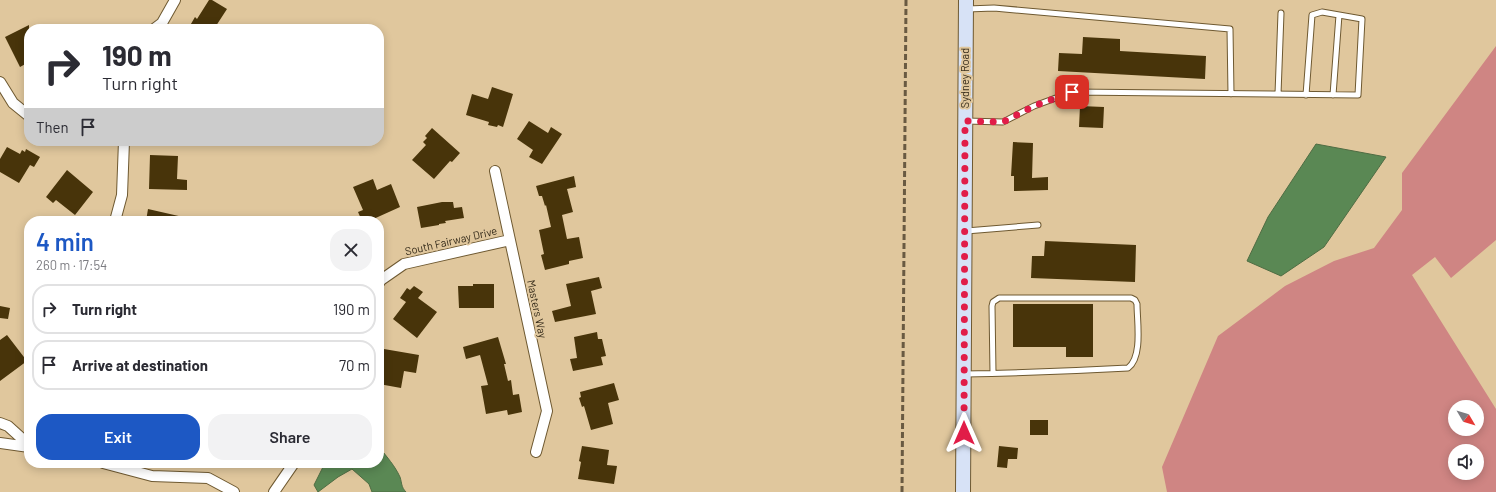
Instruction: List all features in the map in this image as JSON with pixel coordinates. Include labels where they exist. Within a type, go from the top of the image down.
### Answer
[{"type":"street","points":[[160,24],[175,0]]},
{"type":"street","name":"Sydney Road","points":[[963,492],[966,4]]},
{"type":"street","points":[[0,82],[13,103],[24,112]]},
{"type":"street","points":[[116,216],[122,195],[124,146]]},
{"type":"street","name":"Masters Way","points":[[495,171],[547,411],[536,452]]},
{"type":"street","name":"South Fairway Drive","points":[[384,277],[404,264],[510,240]]},
{"type":"street","points":[[0,423],[8,426],[24,441]]},
{"type":"street","points":[[0,443],[24,445]]},
{"type":"street","points":[[122,468],[152,476],[208,478],[234,492]]},
{"type":"street","points":[[274,492],[291,468]]},
{"type":"lane","points":[[966,4],[994,8],[1230,29],[1231,94]]},
{"type":"lane","points":[[965,121],[1003,122],[1034,106],[1072,92],[1306,95],[1358,95],[1362,19],[1322,12],[1312,15],[1306,95]]},
{"type":"lane","points":[[1278,94],[1281,13]]},
{"type":"lane","points":[[1333,95],[1339,15]]},
{"type":"lane","points":[[965,232],[1038,225]]},
{"type":"lane","points":[[964,374],[993,373],[1128,368],[1133,363],[1136,355],[1138,341],[1137,304],[1135,300],[1131,298],[999,298],[993,302],[992,306],[993,373]]},
{"type":"shaded area","points":[[1496,46],[1496,240],[1451,278],[1435,257],[1412,275],[1496,409],[1496,492],[1167,492],[1162,467],[1218,336],[1285,286],[1334,261],[1374,248],[1402,210],[1402,173]]},
{"type":"shaded area","points":[[1316,144],[1386,157],[1324,247],[1281,276],[1247,261],[1268,217]]},
{"type":"shaded area","points":[[384,453],[396,469],[400,477],[402,487],[406,492],[372,492],[369,484],[352,469],[338,477],[318,492],[314,485],[322,468],[384,468]]},
{"type":"building","points":[[209,0],[212,0],[227,9],[217,24],[191,24],[195,17],[197,19]]},
{"type":"building","points":[[24,28],[24,65],[20,67],[5,37]]},
{"type":"building","points":[[1083,37],[1120,39],[1120,51],[1206,56],[1205,79],[1058,71],[1059,53],[1082,54]]},
{"type":"building","points":[[492,87],[513,94],[503,127],[498,125],[497,127],[488,125],[489,122],[466,115],[472,94],[488,99]]},
{"type":"building","points":[[1080,106],[1104,107],[1103,128],[1079,127]]},
{"type":"building","points":[[529,121],[548,133],[551,127],[562,134],[542,164],[529,157],[533,150],[517,139]]},
{"type":"building","points":[[432,128],[460,153],[452,162],[450,161],[434,179],[412,160],[426,145],[423,142],[427,138],[425,136]]},
{"type":"building","points":[[1013,142],[1033,143],[1032,178],[1048,177],[1048,190],[1014,191],[1014,176],[1011,176]]},
{"type":"building","points":[[7,147],[20,154],[22,150],[25,152],[26,149],[40,157],[34,167],[30,165],[19,183],[0,172],[0,159]]},
{"type":"building","points":[[150,155],[178,156],[177,179],[187,180],[187,190],[149,189]]},
{"type":"building","points":[[67,170],[93,192],[75,215],[56,200],[53,203],[46,197]]},
{"type":"building","points":[[574,176],[576,187],[567,189],[573,212],[562,215],[567,239],[579,237],[583,258],[569,261],[569,264],[545,270],[541,255],[544,254],[539,230],[551,227],[546,205],[545,206],[542,196],[539,196],[536,186]]},
{"type":"building","points":[[373,179],[377,190],[391,184],[400,207],[380,216],[360,216],[358,212],[363,210],[353,187]]},
{"type":"building","points":[[442,202],[453,202],[454,208],[462,207],[464,218],[445,221],[446,223],[421,228],[417,207]]},
{"type":"building","points":[[148,209],[179,216],[147,216]]},
{"type":"building","points":[[1045,241],[1136,245],[1135,282],[1031,278],[1032,256],[1044,256]]},
{"type":"building","points":[[599,277],[602,288],[591,291],[596,314],[555,322],[552,311],[571,306],[566,284]]},
{"type":"building","points":[[473,284],[494,284],[494,308],[459,308],[458,286],[473,286]]},
{"type":"building","points":[[414,286],[423,292],[418,298],[437,312],[417,338],[393,319],[406,302],[400,298],[407,288],[410,290]]},
{"type":"building","points":[[1013,304],[1093,304],[1093,357],[1066,357],[1066,347],[1013,347]]},
{"type":"building","points":[[0,306],[10,308],[8,319],[0,318]]},
{"type":"building","points":[[597,332],[598,339],[602,339],[606,356],[601,357],[603,365],[573,371],[570,359],[577,358],[574,337]]},
{"type":"building","points":[[7,335],[24,357],[24,363],[0,381],[0,340]]},
{"type":"building","points":[[498,337],[506,364],[504,364],[508,381],[511,380],[513,395],[519,394],[522,412],[508,415],[507,410],[486,414],[481,386],[488,385],[480,355],[466,359],[463,347]]},
{"type":"building","points":[[384,349],[419,355],[416,373],[404,371],[401,388],[384,385]]},
{"type":"building","points":[[614,383],[619,400],[608,403],[613,424],[591,430],[584,406],[582,407],[579,398],[581,397],[580,392]]},
{"type":"building","points":[[1030,420],[1048,420],[1048,435],[1030,435]]},
{"type":"building","points":[[582,446],[609,450],[607,465],[617,466],[614,484],[578,479]]},
{"type":"building","points":[[999,446],[1018,448],[1017,459],[1008,459],[1007,468],[997,467]]},
{"type":"railway","points":[[902,492],[906,0]]},
{"type":"route","points":[[964,433],[965,121],[1003,122],[1034,106],[1072,92]]}]
